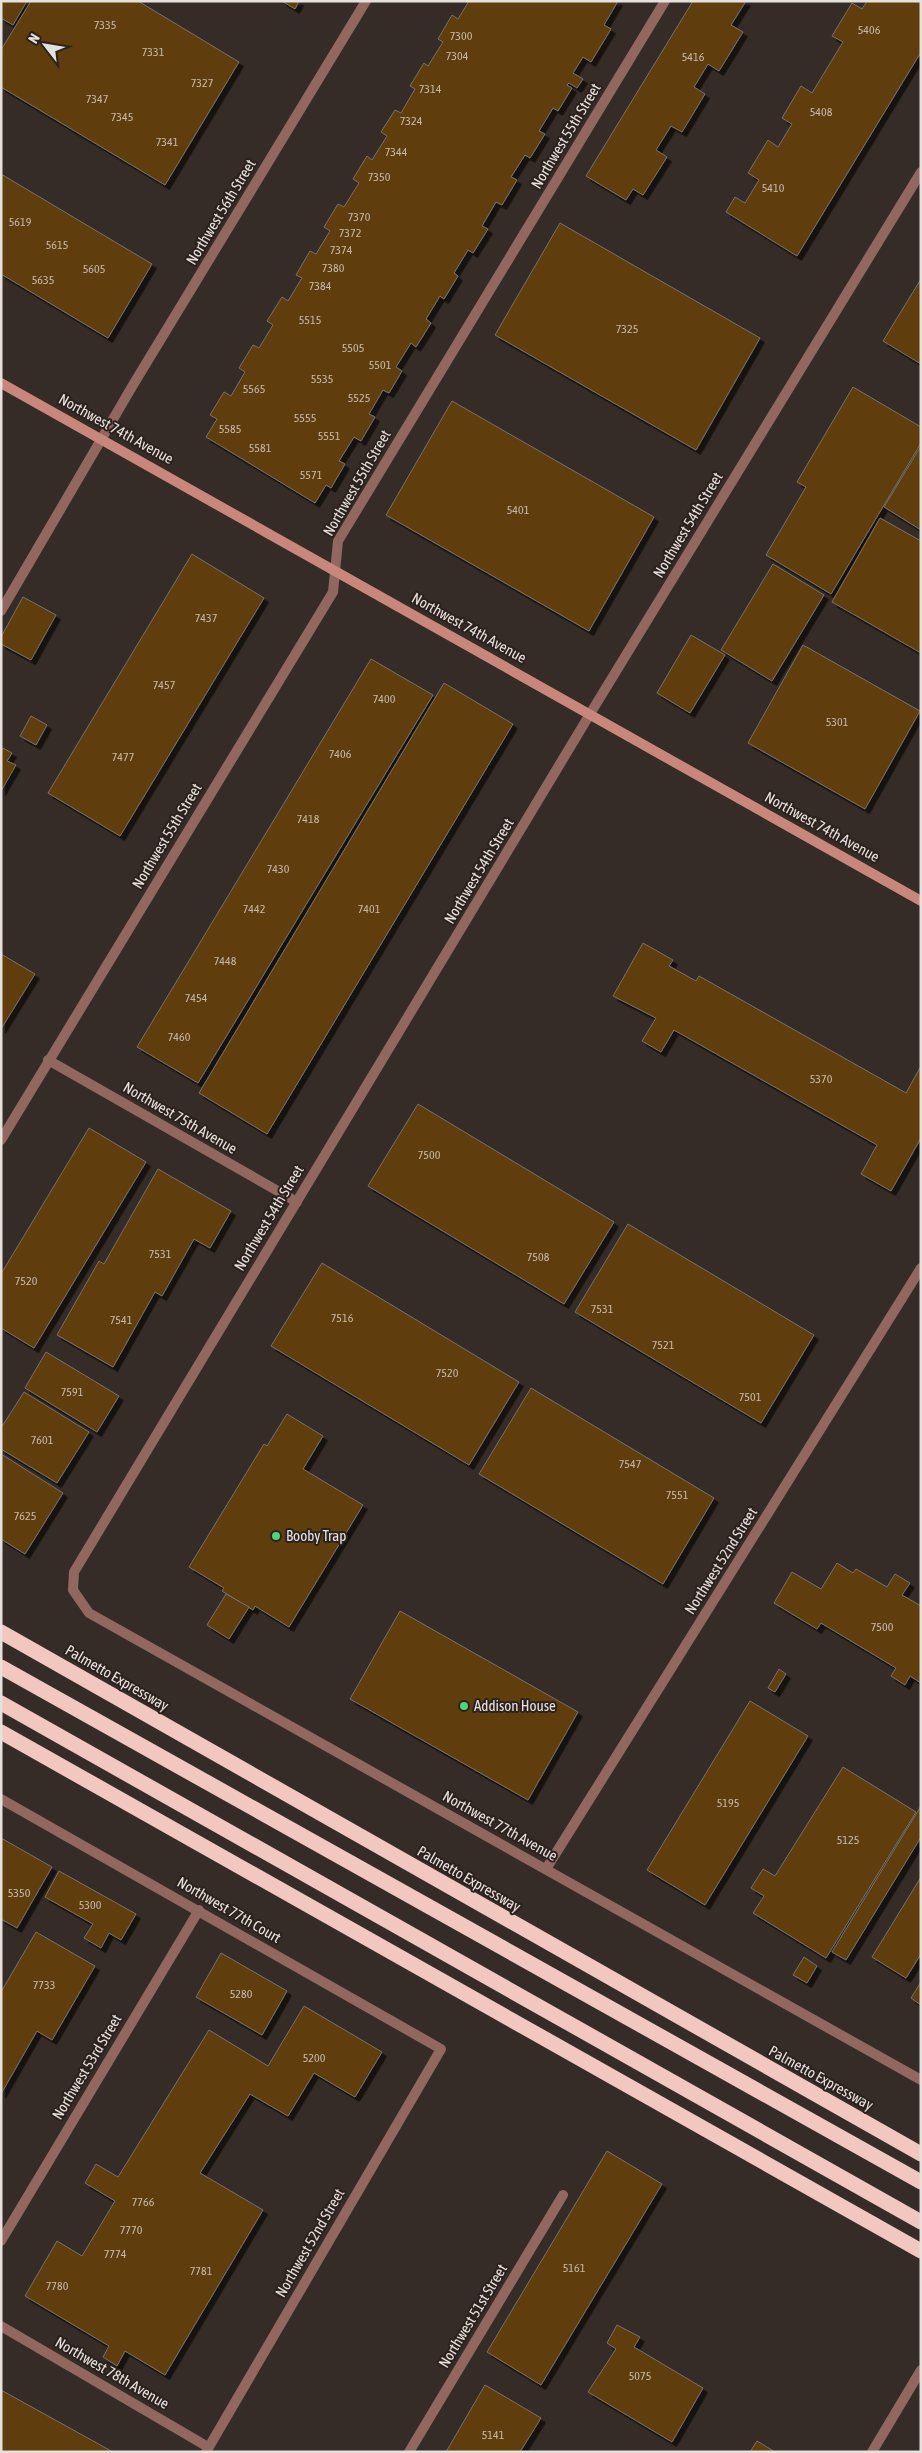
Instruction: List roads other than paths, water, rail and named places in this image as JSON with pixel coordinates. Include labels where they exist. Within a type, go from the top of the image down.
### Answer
[{"type":"highway","name":"Palmetto Expressway","points":[[1,1632],[921,2154]]},
{"type":"highway","points":[[1,1667],[921,2182]]},
{"type":"highway","points":[[1,1703],[921,2222]]},
{"type":"highway","points":[[1,1732],[921,2252]]},
{"type":"street","name":"Northwest 56th Street","points":[[1,611],[133,385],[366,1]]},
{"type":"street","name":"Northwest 55th Street","points":[[1,1140],[333,592],[338,541],[666,1]]},
{"type":"street","name":"Northwest 54th Street","points":[[72,1590],[74,1572],[590,714],[921,172]]},
{"type":"street","name":"Northwest 74th Avenue","points":[[1,383],[334,568],[921,900]]},
{"type":"street","name":"Northwest 75th Avenue","points":[[48,1060],[297,1202]]},
{"type":"street","name":"Northwest 52nd Street","points":[[546,1869],[921,1268]]},
{"type":"street","name":"Northwest 77th Avenue","points":[[72,1590],[89,1613],[921,2080]]},
{"type":"street","name":"Northwest 77th Court","points":[[1,1799],[441,2049]]},
{"type":"street","name":"Northwest 53rd Street","points":[[1,2240],[199,1910]]},
{"type":"street","name":"Northwest 52nd Street","points":[[207,2450],[441,2049]]},
{"type":"street","name":"Northwest 51st Street","points":[[409,2452],[563,2195]]},
{"type":"street","name":"Northwest 78th Avenue","points":[[1,2326],[207,2450]]},
{"type":"street","points":[[872,2452],[921,2370]]},
{"type":"place","name":"Booby Trap","points":[[276,1536]]},
{"type":"place","name":"Addison House","points":[[464,1706]]}]
